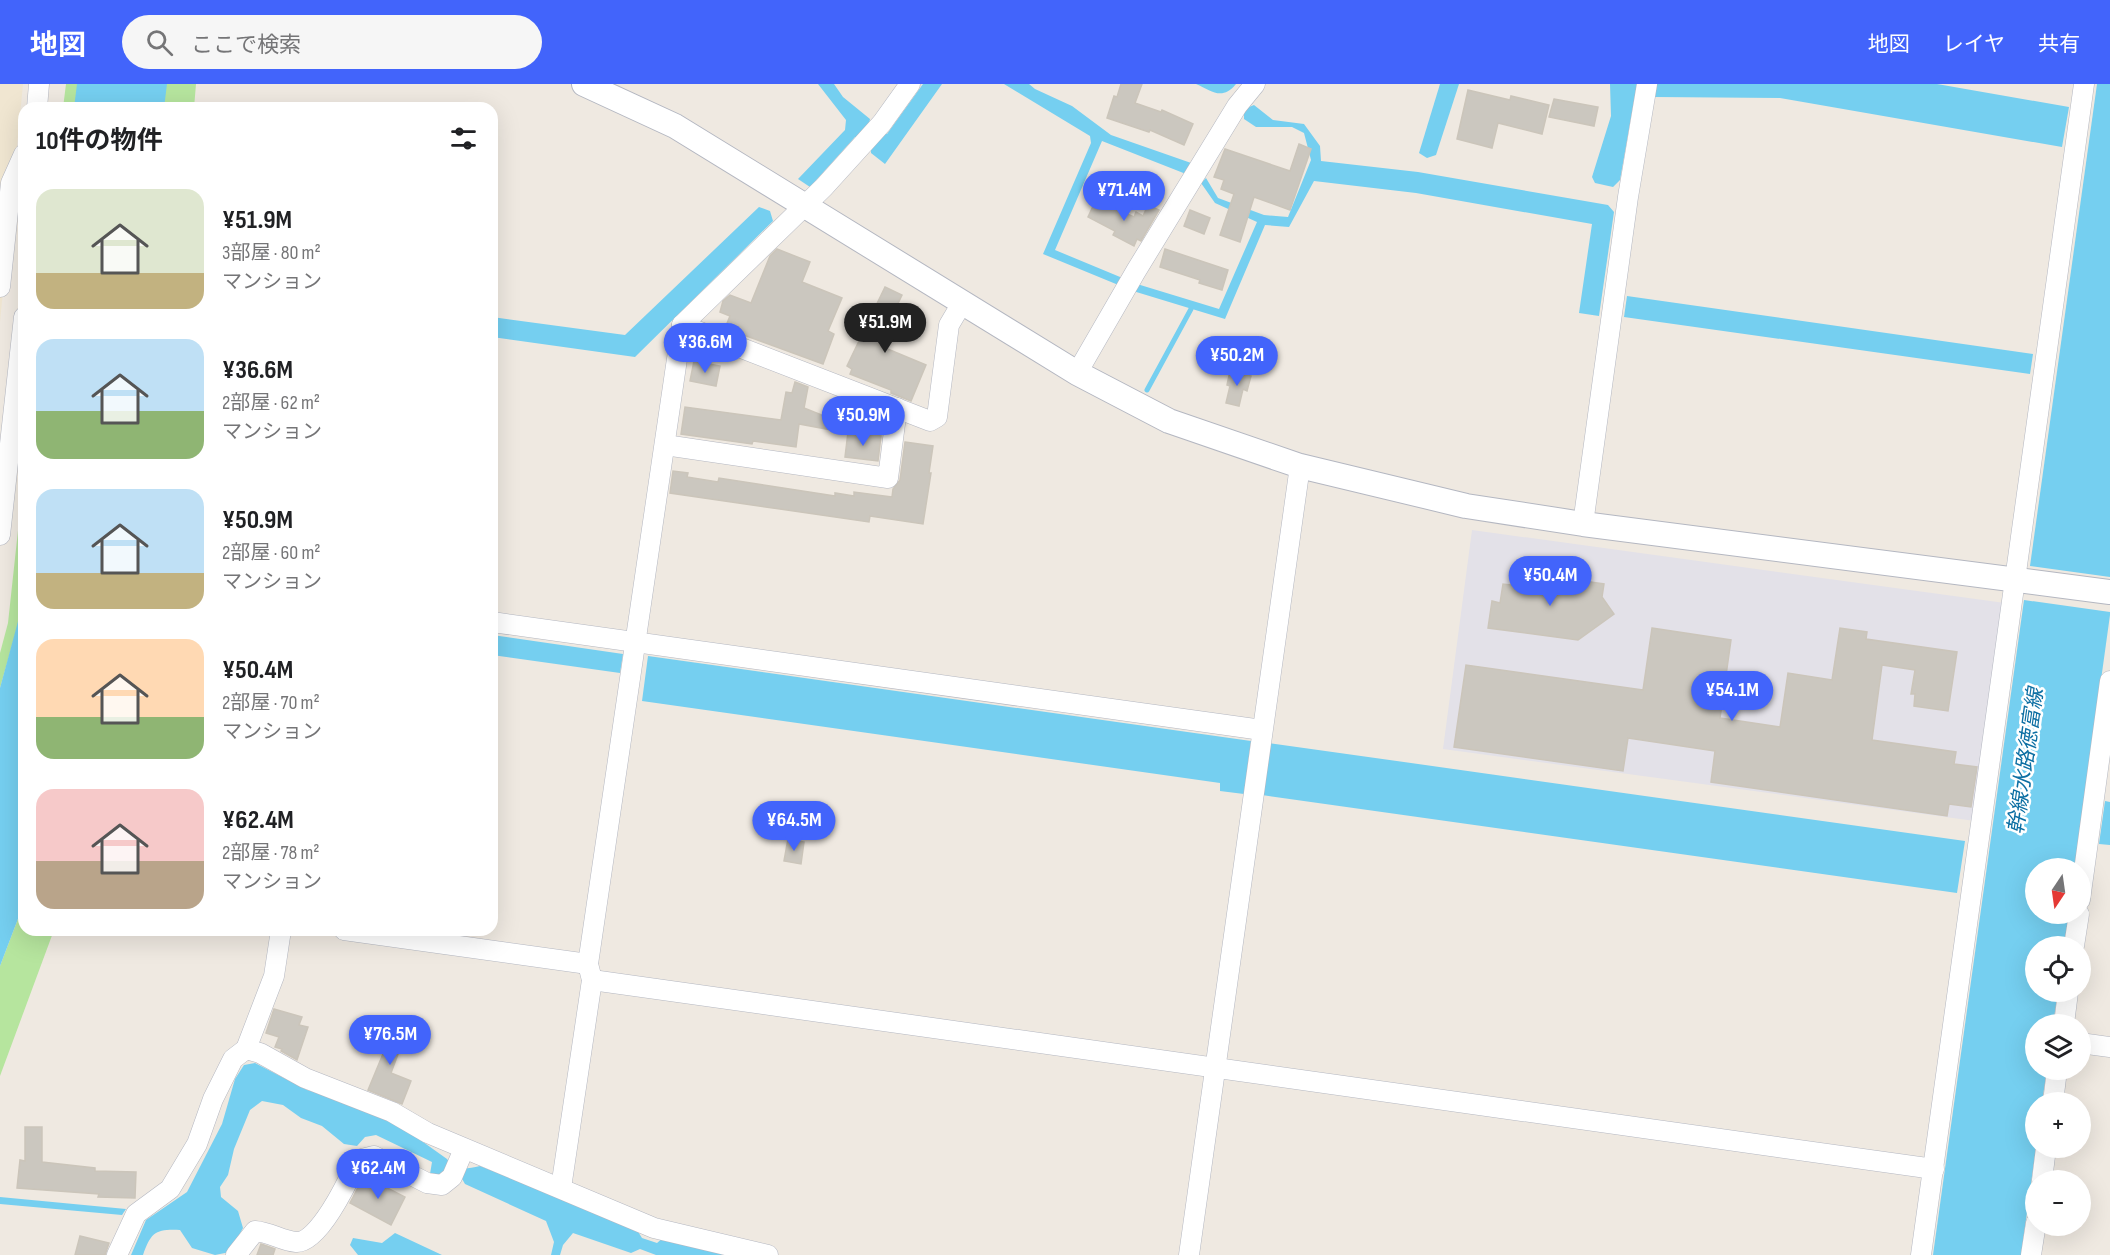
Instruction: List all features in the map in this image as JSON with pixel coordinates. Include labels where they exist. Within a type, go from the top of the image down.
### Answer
[{"type":"street","points":[[38,102],[39,84]]},
{"type":"street","points":[[584,84],[675,126],[1077,373],[1169,421],[1300,466],[1466,506],[1582,524],[2104,591]]},
{"type":"street","points":[[561,1188],[682,325],[824,187],[882,123],[910,84]]},
{"type":"street","points":[[1077,373],[1237,106],[1255,84]]},
{"type":"street","points":[[1582,524],[1628,196],[1647,84]]},
{"type":"street","points":[[1921,1255],[2084,84]]},
{"type":"street","points":[[0,287],[11,183],[18,167]]},
{"type":"street","points":[[682,325],[930,421],[937,417],[949,325],[962,303]]},
{"type":"street","points":[[0,536],[18,372]]},
{"type":"street","points":[[664,445],[888,478],[897,408]]},
{"type":"street","points":[[1189,1255],[1300,466]]},
{"type":"street","points":[[498,623],[1262,730]]},
{"type":"street","points":[[2086,858],[2110,681]]},
{"type":"street","points":[[117,1255],[136,1214],[170,1189],[197,1144],[213,1099],[233,1059],[246,1049],[274,976],[280,936]]},
{"type":"street","points":[[379,936],[590,972],[1215,1068],[1934,1169]]},
{"type":"street","points":[[2091,1044],[2110,1047]]},
{"type":"street","points":[[246,1049],[260,1053],[305,1078],[392,1112],[428,1133],[458,1162],[561,1188],[654,1228],[768,1255]]},
{"type":"street","points":[[236,1255],[255,1231],[266,1232],[296,1242],[309,1239],[338,1201],[358,1160],[374,1156],[427,1183],[442,1185],[458,1162]]},
{"type":"street","points":[[2031,1255],[2034,1236]]},
{"type":"shaded area","points":[[0,84],[23,84],[21,102],[18,102],[18,136],[0,322]]},
{"type":"shaded area","points":[[1472,530],[2005,603],[1975,821],[1443,749]]},
{"type":"green space","points":[[66,84],[113,84],[111,102],[64,102]]},
{"type":"green space","points":[[159,84],[196,84],[194,102],[157,102]]},
{"type":"green space","points":[[18,530],[18,624],[0,688],[0,653],[8,623]]},
{"type":"green space","points":[[18,919],[18,936],[52,936],[0,1076],[0,966]]},
{"type":"water","points":[[77,84],[167,84],[165,102],[75,102]]},
{"type":"water","points":[[818,84],[834,84],[843,97],[870,119],[868,129],[861,137],[855,137],[810,187],[798,179],[845,130],[846,120]]},
{"type":"water","points":[[923,84],[942,84],[885,164],[871,153],[871,147],[881,134],[887,134]]},
{"type":"water","points":[[1004,84],[1029,84],[1072,106],[1111,135],[1194,164],[1186,174],[1102,141],[1055,250],[1137,284],[1219,309],[1257,222],[1215,203],[1201,183],[1206,178],[1218,198],[1264,215],[1288,217],[1311,160],[1304,133],[1292,127],[1256,127],[1244,119],[1244,109],[1254,105],[1273,120],[1304,124],[1320,146],[1321,161],[1418,172],[1608,205],[1614,212],[1599,316],[1579,313],[1592,224],[1416,193],[1314,181],[1289,227],[1265,225],[1225,319],[1133,291],[1043,254],[1091,143],[1090,136]]},
{"type":"water","points":[[1196,84],[1236,84],[1226,92],[1217,93]]},
{"type":"water","points":[[1440,84],[1459,84],[1436,155],[1427,158],[1419,153]]},
{"type":"water","points":[[1610,84],[1637,84],[1620,180],[1613,187],[1595,183],[1592,177],[1611,116]]},
{"type":"water","points":[[1657,84],[1937,84],[2069,107],[2062,147],[1780,98],[1655,97]]},
{"type":"water","points":[[2097,84],[2110,84],[2110,577],[2030,566]]},
{"type":"water","points":[[759,207],[770,211],[773,221],[635,357],[498,338],[498,318],[625,335]]},
{"type":"water","points":[[1627,296],[2033,354],[2030,374],[1624,317]]},
{"type":"water","name":"幹線水路徳富線","points":[[2024,600],[2110,612],[2076,858],[2025,858],[2025,924],[2067,924],[2066,936],[2025,936],[2025,1002],[2056,1002],[2055,1014],[2025,1014],[2025,1080],[2045,1080],[2044,1092],[2025,1092],[2025,1158],[2035,1158],[2033,1170],[2025,1170],[2025,1226],[2021,1255],[1933,1255]]},
{"type":"water","points":[[18,621],[18,919],[0,966],[0,688]]},
{"type":"water","points":[[498,636],[623,654],[620,673],[498,656]]},
{"type":"water","points":[[648,656],[1251,741],[1244,794],[1220,791],[1220,783],[642,701]]},
{"type":"water","points":[[1269,743],[1965,841],[1957,893],[1262,795]]},
{"type":"water","points":[[2105,801],[2110,802],[2110,845],[2099,844]]},
{"type":"water","points":[[255,1063],[307,1090],[336,1097],[402,1127],[458,1168],[480,1166],[635,1227],[642,1238],[657,1243],[664,1237],[729,1255],[656,1255],[640,1249],[631,1253],[573,1233],[563,1245],[560,1255],[551,1255],[554,1242],[546,1221],[465,1184],[461,1177],[430,1174],[432,1162],[376,1135],[365,1137],[357,1146],[344,1144],[322,1126],[301,1118],[283,1105],[262,1101],[250,1110],[234,1149],[228,1175],[220,1187],[221,1197],[238,1211],[243,1228],[230,1252],[215,1255],[192,1248],[180,1230],[165,1230],[152,1237],[143,1255],[131,1255],[146,1220],[187,1192],[222,1124],[235,1079],[244,1065]]},
{"type":"water","points":[[0,1197],[126,1209],[122,1215],[0,1204]]},
{"type":"water","points":[[395,1233],[442,1255],[358,1255],[350,1245],[353,1238],[382,1243]]},
{"type":"building","points":[[1121,84],[1142,84],[1135,103],[1161,112],[1162,110],[1193,124],[1184,145],[1150,130],[1149,132],[1107,118],[1114,96],[1117,97]]},
{"type":"building","points":[[1468,90],[1510,100],[1511,96],[1549,105],[1542,134],[1498,123],[1492,148],[1457,139]]},
{"type":"building","points":[[1554,99],[1598,107],[1594,126],[1549,117]]},
{"type":"building","points":[[1299,144],[1311,149],[1290,210],[1254,197],[1240,242],[1220,235],[1234,194],[1221,189],[1224,180],[1214,177],[1225,149],[1290,171]]},
{"type":"building","points":[[1096,200],[1134,217],[1136,212],[1143,216],[1148,205],[1159,210],[1141,241],[1137,239],[1134,246],[1113,235],[1115,231],[1088,217]]},
{"type":"building","points":[[1190,210],[1210,218],[1204,234],[1184,226]]},
{"type":"building","points":[[777,249],[810,262],[802,282],[842,298],[828,331],[834,334],[823,364],[725,328],[730,316],[720,312],[723,301],[730,295],[751,303],[770,256]]},
{"type":"building","points":[[1165,249],[1228,270],[1222,290],[1160,267]]},
{"type":"building","points":[[885,287],[902,295],[878,345],[926,365],[911,401],[891,393],[891,390],[850,374],[852,369],[847,366]]},
{"type":"building","points":[[694,361],[720,366],[716,386],[690,381]]},
{"type":"building","points":[[1230,371],[1251,376],[1247,391],[1243,389],[1239,406],[1226,403],[1230,386],[1227,385]]},
{"type":"building","points":[[795,382],[808,387],[804,408],[824,416],[826,412],[830,413],[831,408],[846,410],[843,424],[849,427],[848,433],[799,424],[796,447],[753,441],[752,444],[681,434],[685,407],[781,420],[786,392],[792,393]]},
{"type":"building","points":[[848,432],[881,436],[878,461],[845,457]]},
{"type":"building","points":[[905,442],[933,446],[923,524],[870,516],[869,522],[670,493],[673,471],[688,473],[687,477],[718,482],[719,478],[835,496],[835,493],[854,496],[854,492],[892,497],[893,489],[900,480]]},
{"type":"building","points":[[1514,571],[1604,584],[1602,597],[1614,614],[1578,640],[1488,628],[1492,601],[1500,603],[1503,584],[1511,585]]},
{"type":"building","points":[[1652,628],[1731,640],[1720,718],[1780,727],[1788,673],[1832,680],[1840,628],[1867,632],[1866,639],[1957,652],[1948,711],[1914,706],[1915,694],[1911,694],[1915,670],[1882,665],[1872,740],[1956,752],[1954,764],[1977,767],[1971,807],[1949,804],[1947,816],[1711,782],[1715,751],[1628,738],[1623,771],[1454,747],[1466,665],[1643,690]]},
{"type":"building","points":[[788,839],[804,842],[801,864],[784,861]]},
{"type":"building","points":[[274,1009],[302,1017],[299,1025],[308,1027],[297,1060],[281,1051],[282,1049],[275,1047],[279,1037],[266,1033]]},
{"type":"building","points":[[386,1022],[407,1030],[391,1073],[411,1081],[402,1104],[368,1090],[385,1049],[377,1046]]},
{"type":"building","points":[[25,1127],[42,1127],[42,1162],[95,1168],[95,1171],[136,1172],[135,1198],[98,1197],[99,1194],[17,1188],[20,1160],[25,1161]]},
{"type":"building","points":[[364,1176],[405,1197],[391,1225],[350,1203]]},
{"type":"building","points":[[80,1236],[109,1243],[105,1255],[75,1255]]},
{"type":"building","points":[[261,1244],[275,1249],[273,1255],[257,1255]]},
{"type":"waterway","points":[[1147,390],[1191,309]]}]
